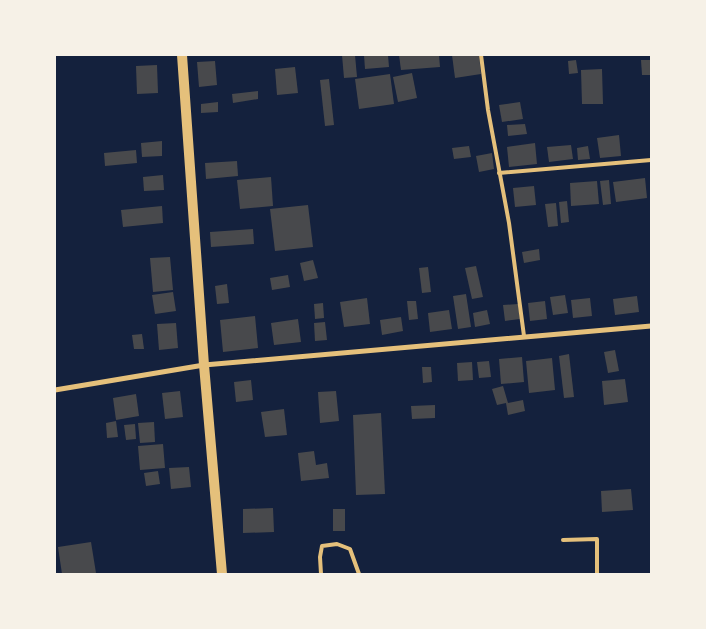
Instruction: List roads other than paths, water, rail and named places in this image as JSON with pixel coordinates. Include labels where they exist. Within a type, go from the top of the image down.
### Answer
[{"type":"main road","points":[[182,55],[204,365],[222,574]]},
{"type":"street","points":[[55,390],[204,365],[651,326]]},
{"type":"lane","points":[[481,55],[488,110],[509,222],[524,336]]},
{"type":"lane","points":[[499,173],[651,160]]},
{"type":"lane","points":[[563,540],[596,539],[597,574]]},
{"type":"lane","points":[[321,574],[320,557],[322,546],[338,544],[350,548],[359,574]]}]
